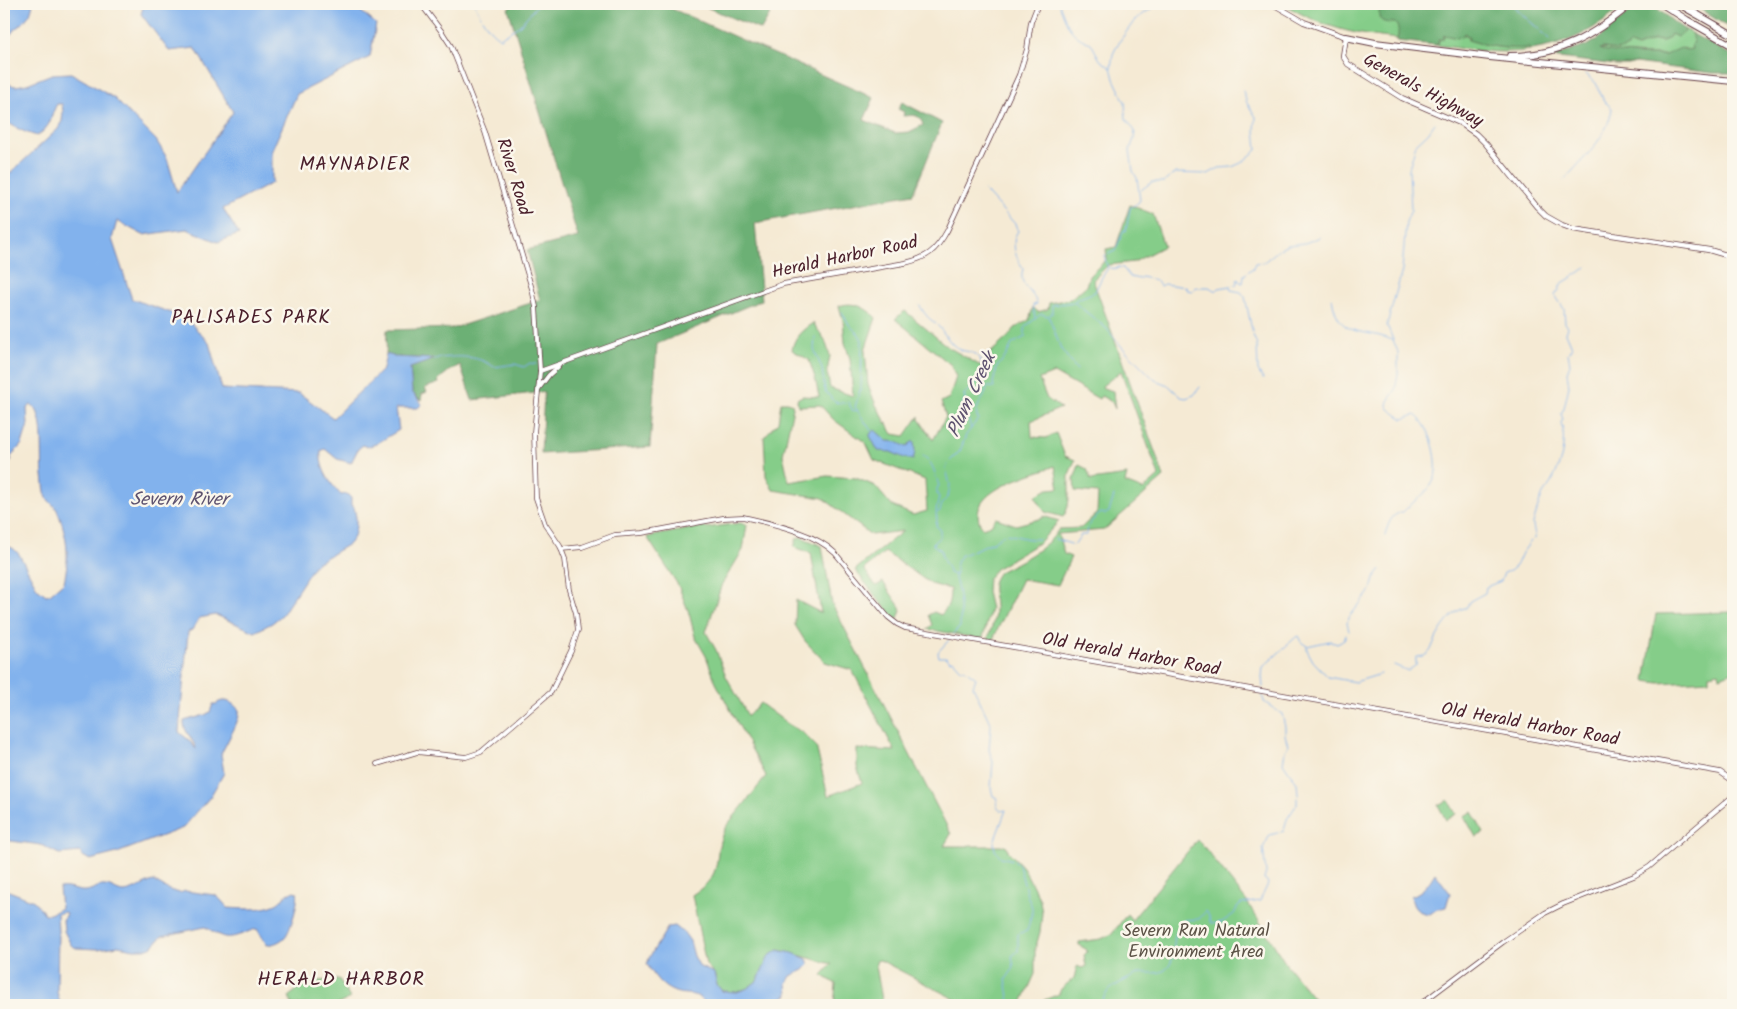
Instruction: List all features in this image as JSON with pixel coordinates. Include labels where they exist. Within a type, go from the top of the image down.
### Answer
[{"type":"highway","points":[[1424,49],[1506,56],[1544,52],[1568,46],[1590,35],[1631,4]]},
{"type":"highway","points":[[1662,4],[1733,46]]},
{"type":"highway","points":[[1678,4],[1733,35]]},
{"type":"highway","points":[[1346,37],[1375,43],[1490,57],[1733,81]]},
{"type":"main road","points":[[1272,4],[1304,22],[1346,37]]},
{"type":"main road","name":"Generals Highway","points":[[1346,37],[1343,56],[1348,64],[1402,98],[1460,122],[1476,134],[1541,212],[1562,225],[1596,233],[1709,250],[1733,257]]},
{"type":"street","name":"River Road","points":[[421,4],[448,41],[489,142],[536,306],[540,372]]},
{"type":"street","name":"Herald Harbor Road","points":[[540,372],[783,284],[904,263],[920,259],[932,252],[942,241],[947,231],[1019,75],[1027,49],[1031,22],[1038,4]]},
{"type":"street","name":"Herald Harbor Road","points":[[538,390],[548,375],[564,364]]},
{"type":"street","points":[[377,764],[417,752],[462,757],[476,755],[551,692],[571,651],[578,630],[578,622],[569,590],[565,559],[562,549],[545,524],[536,498],[534,437],[540,372]]},
{"type":"street","name":"Old Herald Harbor Road","points":[[562,549],[582,547],[615,535],[642,533],[723,518],[744,517],[814,538],[826,544],[835,552],[888,617],[905,628],[1720,772],[1733,781]]},
{"type":"street","points":[[1419,1005],[1545,913],[1650,868],[1733,796]]},
{"type":"green space","points":[[515,4],[661,4],[874,98],[864,120],[895,133],[909,132],[923,125],[917,116],[903,116],[904,112],[898,109],[902,102],[942,123],[913,194],[755,223],[762,300],[657,344],[650,447],[541,454],[544,392],[472,400],[460,365],[438,380],[439,383],[425,388],[427,392],[422,394],[421,401],[412,392],[410,368],[434,359],[396,357],[386,354],[387,330],[454,328],[540,300],[527,250],[578,237],[508,8]]},
{"type":"green space","points":[[699,4],[776,4],[761,30]]},
{"type":"green space","points":[[1283,4],[1379,4],[1412,21],[1399,39],[1383,37],[1339,29],[1311,19]]},
{"type":"green space","points":[[1376,4],[1625,4],[1604,21],[1569,40],[1531,50],[1528,48],[1505,48],[1483,44],[1468,40],[1469,37],[1464,33],[1464,35],[1457,38],[1444,35],[1443,39],[1438,40],[1439,43],[1435,45],[1397,41],[1397,25],[1380,19],[1380,9]]},
{"type":"green space","points":[[1640,4],[1659,10],[1686,30],[1677,37],[1671,34],[1668,39],[1662,41],[1654,40],[1637,47],[1631,44],[1625,49],[1603,48],[1601,50],[1639,55],[1665,55],[1681,48],[1692,49],[1691,45],[1694,41],[1691,33],[1733,56],[1733,73],[1713,73],[1635,63],[1616,65],[1551,57],[1591,44]]},
{"type":"green space","points":[[1688,4],[1733,4],[1733,27],[1728,27],[1698,8]]},
{"type":"green space","points":[[1686,30],[1692,35],[1693,49],[1687,50],[1684,48],[1661,55],[1642,55],[1600,49],[1618,50],[1631,44],[1637,47],[1654,40],[1662,41],[1668,39],[1671,34]]},
{"type":"green space","points":[[1463,33],[1469,38],[1467,39],[1482,44],[1506,48],[1529,48],[1531,50],[1495,52],[1435,45],[1444,35],[1450,36]]},
{"type":"green space","points":[[1130,205],[1153,214],[1164,246],[1134,262],[1108,265],[1093,280],[1164,477],[1104,530],[1058,534],[1064,554],[1071,557],[1058,585],[1022,579],[992,641],[989,640],[995,614],[993,582],[999,572],[1040,549],[1059,529],[1081,528],[1097,513],[1098,493],[1075,491],[1074,479],[1079,465],[1087,469],[1091,480],[1127,475],[1125,483],[1143,490],[1159,476],[1121,371],[1102,386],[1113,391],[1115,409],[1112,402],[1101,396],[1099,399],[1054,373],[1039,379],[1047,399],[1061,408],[1031,421],[1032,437],[1046,438],[1056,433],[1065,456],[1075,460],[1069,476],[1069,502],[1066,512],[1063,517],[1045,512],[1035,496],[1048,489],[1059,488],[1055,466],[1002,486],[990,494],[981,504],[978,515],[982,528],[991,525],[996,518],[1016,525],[1043,518],[1043,516],[1059,521],[1040,542],[997,568],[988,578],[987,592],[991,609],[981,639],[927,629],[932,625],[928,615],[934,612],[941,615],[946,609],[950,589],[931,584],[885,552],[864,569],[876,586],[883,582],[900,607],[901,611],[897,620],[855,570],[903,531],[871,535],[823,498],[773,490],[766,476],[764,437],[778,422],[781,402],[788,402],[792,404],[793,408],[783,455],[789,482],[827,476],[856,478],[875,486],[892,506],[913,515],[927,511],[925,480],[874,460],[866,443],[834,420],[820,405],[798,406],[797,399],[802,396],[819,397],[809,360],[792,350],[793,345],[802,331],[813,323],[825,340],[830,356],[827,372],[830,388],[853,396],[850,359],[845,343],[843,320],[839,306],[849,304],[859,306],[868,311],[876,318],[865,350],[868,385],[876,405],[893,434],[905,436],[919,416],[919,419],[933,440],[946,417],[941,402],[949,398],[956,377],[951,365],[895,319],[905,311],[948,347],[981,366],[985,366],[988,355],[1015,328],[1029,320],[1033,307],[1038,312],[1048,309],[1049,303],[1070,299],[1086,286],[1089,276],[1107,259],[1106,249],[1116,247]]},
{"type":"green space","points":[[740,523],[747,525],[743,550],[722,584],[706,632],[716,650],[726,676],[748,716],[760,703],[803,733],[816,746],[828,796],[862,783],[857,767],[857,749],[895,751],[852,670],[825,662],[805,641],[795,625],[796,600],[821,613],[811,553],[794,547],[797,538],[801,537],[822,546],[832,604],[951,834],[944,846],[1006,846],[1008,851],[1023,867],[1040,900],[1042,913],[1040,932],[1035,950],[1035,974],[1021,1005],[966,1005],[880,960],[876,961],[876,966],[883,1005],[834,1005],[836,984],[822,975],[832,964],[779,950],[758,980],[748,988],[737,992],[722,991],[717,985],[714,973],[706,965],[692,895],[703,887],[714,872],[725,828],[766,776],[716,683],[706,656],[695,637],[689,613],[678,585],[647,537],[705,526],[706,528]]},
{"type":"green space","points":[[1733,612],[1733,672],[1720,677],[1719,672],[1709,674],[1709,680],[1659,683],[1645,681],[1656,614]]},
{"type":"green space","points":[[1448,800],[1456,814],[1446,820],[1438,805]]},
{"type":"green space","points":[[1472,812],[1484,833],[1476,837],[1464,816]]},
{"type":"green space","name":"Severn Run Natural Environment Area","points":[[1197,840],[1247,902],[1286,964],[1319,1005],[1032,1005],[1059,994],[1061,989],[1074,978],[1077,966],[1082,968],[1086,966],[1084,955],[1087,950],[1079,945],[1079,942],[1101,939],[1112,934],[1127,914],[1132,920]]},
{"type":"green space","points":[[339,979],[350,998],[337,1005],[292,1005],[289,996],[308,982]]},
{"type":"water","points":[[4,4],[33,4],[30,14],[4,42]]},
{"type":"water","name":"Severn River","points":[[144,4],[352,4],[376,24],[370,57],[297,94],[272,150],[272,183],[223,209],[239,234],[218,242],[187,229],[143,235],[117,221],[112,239],[132,299],[186,318],[209,343],[222,389],[299,393],[333,418],[383,369],[386,354],[396,357],[435,359],[410,368],[412,392],[422,404],[418,408],[396,408],[399,430],[376,444],[366,447],[363,445],[358,449],[351,463],[337,459],[325,449],[321,451],[322,463],[329,480],[341,495],[347,494],[351,498],[351,505],[354,507],[356,526],[354,537],[349,544],[315,564],[282,615],[272,623],[255,632],[216,615],[199,618],[192,630],[188,632],[179,732],[196,749],[185,729],[184,721],[205,715],[210,712],[213,704],[223,701],[231,703],[239,710],[235,727],[221,754],[224,773],[210,797],[183,828],[117,853],[90,860],[81,855],[81,852],[59,854],[41,845],[4,840],[4,544],[19,554],[37,588],[46,595],[50,594],[64,582],[67,554],[65,536],[57,510],[48,500],[45,493],[41,426],[36,409],[31,405],[27,408],[28,425],[22,444],[10,458],[12,459],[4,474],[4,177],[58,129],[62,121],[62,104],[57,104],[48,125],[37,136],[19,129],[4,119],[4,75],[10,85],[16,86],[27,84],[52,74],[71,73],[114,98],[156,140],[167,158],[177,192],[233,112],[195,48],[169,51],[141,14]]},
{"type":"water","points":[[875,430],[887,441],[897,442],[907,447],[914,441],[915,452],[913,460],[891,452],[878,451],[870,436]]},
{"type":"water","points":[[1435,873],[1450,893],[1446,907],[1437,909],[1430,914],[1416,909],[1411,896],[1422,890]]},
{"type":"water","points":[[153,881],[169,890],[180,893],[185,891],[215,895],[228,908],[250,909],[267,907],[274,905],[284,896],[294,891],[297,892],[298,896],[287,934],[281,940],[267,945],[257,929],[224,937],[205,927],[162,936],[153,946],[145,949],[118,946],[98,949],[76,948],[71,945],[64,931],[63,920],[66,913],[57,914],[57,992],[61,1005],[4,1005],[4,889],[34,901],[45,914],[50,914],[61,908],[59,888],[86,891],[105,886],[124,892]]},
{"type":"water","points":[[675,926],[690,941],[694,956],[700,967],[714,973],[717,985],[722,991],[737,992],[748,988],[758,980],[769,956],[778,950],[793,953],[807,959],[809,964],[804,970],[791,976],[787,983],[788,995],[767,1005],[706,1005],[696,996],[675,992],[666,987],[655,977],[647,964],[668,927]]},
{"type":"waterway","points":[[475,4],[485,23],[500,38],[520,25],[538,4]]},
{"type":"waterway","points":[[1059,4],[1073,33],[1091,43],[1100,60],[1111,68]]},
{"type":"waterway","name":"Plum Creek","points":[[953,634],[960,627],[958,588],[954,575],[949,573],[942,558],[941,550],[933,545],[940,537],[940,529],[936,526],[936,513],[940,511],[942,503],[948,497],[950,485],[946,469],[948,463],[960,451],[966,435],[978,419],[978,407],[987,387],[994,387],[993,383],[997,367],[1006,356],[1012,344],[1025,337],[1025,327],[1041,314],[1048,316],[1052,314],[1052,305],[1074,302],[1095,292],[1108,268],[1104,256],[1115,251],[1124,230],[1126,231],[1130,208],[1140,200],[1130,150],[1135,131],[1126,119],[1125,102],[1114,79],[1111,67],[1113,54],[1119,42],[1135,20],[1158,4]]},
{"type":"waterway","points":[[1514,4],[1517,10],[1550,39]]},
{"type":"waterway","points":[[1564,180],[1594,147],[1606,128],[1612,108],[1604,101],[1596,83],[1585,74]]},
{"type":"waterway","name":"Plum Creek","points":[[1141,190],[1152,182],[1164,182],[1175,173],[1208,174],[1219,168],[1232,167],[1241,163],[1257,150],[1256,117],[1247,103],[1243,91]]},
{"type":"waterway","points":[[1385,536],[1392,518],[1403,512],[1423,495],[1430,487],[1435,475],[1435,456],[1426,427],[1415,415],[1403,419],[1389,409],[1387,405],[1395,391],[1398,374],[1398,352],[1387,325],[1402,271],[1406,222],[1411,210],[1409,169],[1416,144],[1428,133],[1435,123]]},
{"type":"waterway","points":[[985,191],[1015,224],[1018,231],[1014,245],[1018,260],[1023,269],[1022,280],[1037,304],[1033,305],[1035,318]]},
{"type":"waterway","points":[[1110,268],[1123,268],[1130,277],[1156,280],[1160,286],[1164,284],[1186,287],[1187,290],[1192,291],[1196,287],[1209,287],[1216,291],[1219,288],[1236,285],[1238,279],[1243,283],[1244,275],[1253,268],[1255,263],[1264,262],[1280,249],[1288,245],[1305,243],[1320,237]]},
{"type":"waterway","points":[[1535,539],[1533,522],[1537,509],[1543,493],[1558,468],[1561,458],[1563,449],[1561,423],[1563,419],[1561,414],[1569,386],[1567,372],[1570,364],[1568,353],[1572,347],[1566,333],[1568,327],[1565,323],[1564,309],[1555,295],[1561,284],[1586,267]]},
{"type":"waterway","points":[[1230,287],[1231,290],[1241,292],[1245,297],[1257,345],[1258,371],[1263,379]]},
{"type":"waterway","points":[[1332,298],[1335,311],[1346,326],[1353,330],[1392,340]]},
{"type":"waterway","points":[[1075,303],[1106,328],[1155,380],[1168,385],[1181,397],[1186,398],[1194,395],[1200,387]]},
{"type":"waterway","points":[[920,306],[950,342],[957,348],[974,354],[982,364],[981,376],[973,384],[973,387],[964,394],[965,399],[959,413],[968,417],[971,429]]},
{"type":"waterway","points":[[842,312],[850,326],[858,333],[862,340],[861,387],[855,407],[872,432]]},
{"type":"waterway","points":[[1049,317],[1061,349],[1077,370]]},
{"type":"waterway","points":[[815,337],[814,349],[822,369],[825,391],[835,402],[848,402],[853,411],[857,410]]},
{"type":"waterway","points":[[434,359],[473,358],[494,367],[515,364],[524,367],[530,363],[537,364]]},
{"type":"waterway","points":[[923,456],[931,465],[939,486],[937,488],[939,497],[936,512]]},
{"type":"waterway","points":[[1055,539],[1074,545],[1081,535],[1087,535],[1089,525],[1095,518],[1101,513],[1109,512],[1114,496]]},
{"type":"waterway","points":[[954,575],[956,573],[956,562],[960,556],[993,542],[1002,535],[1007,534],[1029,539],[1039,539]]},
{"type":"waterway","points":[[1394,665],[1408,671],[1416,665],[1416,657],[1425,656],[1429,653],[1440,632],[1452,616],[1466,608],[1470,601],[1485,593],[1486,587],[1501,581],[1504,573],[1516,566],[1522,553],[1531,541]]},
{"type":"waterway","points":[[1349,631],[1347,623],[1350,616],[1371,590],[1374,579],[1381,570]]},
{"type":"waterway","points":[[1263,687],[1263,667],[1296,637],[1298,636],[1301,642],[1307,646],[1330,641],[1337,644],[1343,641],[1346,635]]},
{"type":"waterway","name":"Plum Creek","points":[[949,640],[938,652],[939,657],[946,657],[950,661],[953,660],[961,669],[964,669],[976,678],[973,686],[991,725],[989,750],[993,762],[991,788],[993,796],[997,798],[998,807],[1002,811],[1006,810],[994,842],[995,850],[1001,857],[1013,860],[1019,865],[1032,907],[1027,931],[1018,934],[1018,951],[1012,956],[1014,968],[1006,979],[1010,1003],[1008,1005]]},
{"type":"waterway","points":[[1307,647],[1313,661],[1328,677],[1355,682],[1381,674]]},
{"type":"waterway","points":[[1263,696],[1264,702],[1282,714],[1288,745],[1283,763],[1297,783],[1298,795]]},
{"type":"waterway","points":[[1101,1005],[1108,991],[1120,983],[1139,973],[1159,972],[1169,966],[1176,933],[1184,920],[1199,919],[1206,911],[1210,922],[1213,924],[1222,922],[1234,914],[1241,904],[1260,901],[1268,884],[1264,879],[1266,873],[1263,848],[1270,835],[1284,831],[1287,819],[1297,804],[1297,798]]},
{"type":"district","name":"MAYNADIER","points":[[355,165]]},
{"type":"district","name":"PALISADES PARK","points":[[251,318]]},
{"type":"district","name":"HERALD HARBOR","points":[[341,980]]}]
